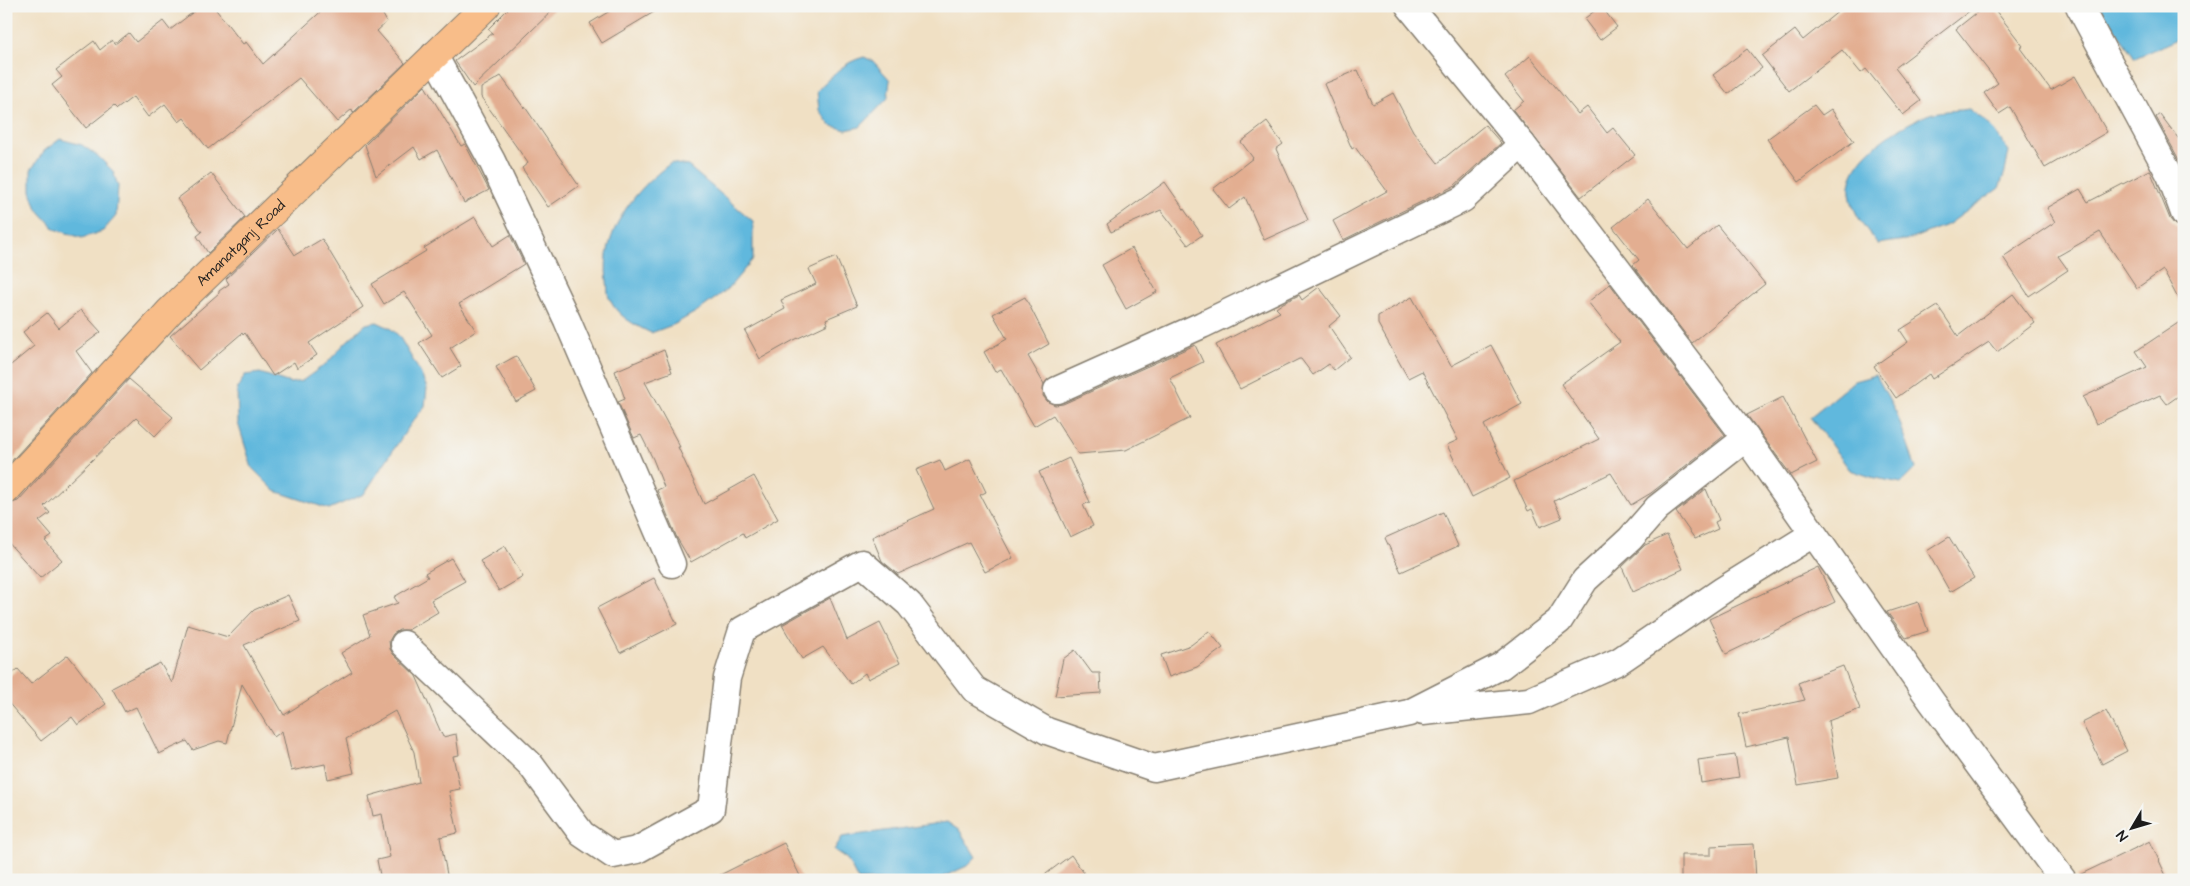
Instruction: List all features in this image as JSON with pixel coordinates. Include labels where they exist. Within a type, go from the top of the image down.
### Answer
[{"type":"main road","name":"Amanatganj Road","points":[[6,490],[170,311],[486,6]]},
{"type":"street","points":[[1409,6],[1522,144],[1746,438],[1932,702],[2063,880]]},
{"type":"street","points":[[2079,6],[2170,175],[2184,213]]},
{"type":"street","points":[[434,55],[492,161],[568,320],[672,564]]},
{"type":"street","points":[[1058,390],[1202,325],[1463,199],[1522,144]]},
{"type":"street","points":[[1409,714],[1501,666],[1559,621],[1585,580],[1630,539],[1657,508],[1746,438]]},
{"type":"street","points":[[404,644],[530,764],[582,834],[613,855],[638,850],[711,809],[727,678],[742,630],[862,563],[909,604],[974,689],[1047,731],[1154,768],[1409,714],[1529,701],[1619,661],[1723,590],[1812,534]]},
{"type":"water","points":[[2099,6],[2184,6],[2184,36],[2135,58]]},
{"type":"water","points":[[864,57],[873,61],[890,80],[888,98],[860,127],[846,130],[830,125],[819,110],[817,91],[844,66]]},
{"type":"water","points":[[1969,109],[1988,123],[2009,151],[2005,172],[1999,188],[1949,224],[1911,239],[1878,244],[1860,220],[1851,200],[1851,180],[1857,167],[1879,143],[1908,124],[1934,113]]},
{"type":"water","points":[[60,139],[82,145],[99,157],[113,171],[118,186],[116,216],[103,231],[82,238],[55,229],[37,209],[31,191],[31,170],[44,151]]},
{"type":"water","points":[[671,163],[688,166],[753,221],[753,259],[728,289],[701,309],[675,324],[651,333],[628,320],[613,306],[608,293],[606,263],[614,230],[622,214],[644,186]]},
{"type":"water","points":[[377,322],[390,328],[399,336],[420,372],[427,388],[425,406],[410,425],[364,494],[329,509],[275,491],[252,468],[238,423],[237,389],[245,375],[260,373],[290,383],[302,381],[327,363],[366,324]]},
{"type":"water","points":[[1876,375],[1896,412],[1916,468],[1901,483],[1871,477],[1850,470],[1810,417],[1854,381]]},
{"type":"water","points":[[947,822],[960,831],[976,857],[967,866],[936,880],[858,880],[847,859],[834,850],[842,837]]},
{"type":"building","points":[[201,6],[213,6],[243,44],[246,42],[263,64],[327,6],[378,6],[387,22],[377,31],[405,63],[353,113],[352,109],[337,122],[299,78],[208,149],[184,118],[179,122],[165,104],[148,117],[133,97],[117,109],[114,106],[86,128],[52,85],[62,77],[56,70],[94,41],[100,50],[112,40],[115,44],[129,33],[136,42],[163,21],[170,30]]},
{"type":"building","points":[[511,6],[557,6],[473,87],[455,61],[493,33],[488,29]]},
{"type":"building","points":[[618,6],[664,6],[602,43],[590,23]]},
{"type":"building","points":[[1601,6],[1617,27],[1600,40],[1584,19]]},
{"type":"building","points":[[1845,6],[1976,6],[1895,68],[1921,101],[1903,115],[1866,69],[1861,73],[1842,50],[1789,91],[1762,56],[1795,30],[1803,40]]},
{"type":"building","points":[[1985,6],[1992,6],[2023,46],[2020,48],[2051,90],[2075,76],[2107,132],[2045,168],[2010,107],[1999,114],[1984,93],[1998,83],[1956,29]]},
{"type":"building","points":[[1747,49],[1762,68],[1728,94],[1713,75]]},
{"type":"building","points":[[1530,56],[1578,114],[1587,107],[1607,133],[1613,128],[1635,155],[1581,197],[1513,110],[1524,101],[1505,77]]},
{"type":"building","points":[[1358,70],[1373,104],[1393,93],[1413,131],[1438,163],[1485,125],[1501,143],[1454,186],[1343,240],[1333,221],[1387,191],[1355,147],[1352,149],[1324,84]]},
{"type":"building","points":[[501,76],[525,107],[579,186],[548,207],[522,168],[528,163],[481,97],[481,88]]},
{"type":"building","points":[[425,86],[461,146],[465,144],[489,190],[464,203],[437,150],[421,159],[414,147],[376,176],[365,145]]},
{"type":"building","points":[[1814,105],[1822,115],[1831,109],[1854,141],[1799,182],[1767,139]]},
{"type":"building","points":[[2160,114],[2184,146],[2184,169],[2156,117]]},
{"type":"building","points":[[1267,122],[1283,144],[1276,149],[1308,220],[1264,240],[1245,197],[1229,209],[1213,189],[1253,158],[1241,142]]},
{"type":"building","points":[[2150,170],[2170,219],[2175,225],[2184,228],[2184,310],[2163,270],[2137,288],[2100,232],[2058,256],[2068,270],[2029,296],[2003,257],[2055,222],[2047,208],[2080,189],[2088,202]]},
{"type":"building","points":[[211,173],[245,217],[208,253],[197,236],[202,232],[177,199]]},
{"type":"building","points":[[1165,182],[1202,235],[1188,245],[1161,210],[1111,232],[1107,224]]},
{"type":"building","points":[[1648,199],[1688,249],[1717,225],[1765,284],[1692,343],[1633,265],[1639,260],[1613,227]]},
{"type":"building","points":[[475,217],[493,246],[510,235],[524,264],[459,304],[476,331],[450,348],[461,366],[442,378],[419,343],[432,335],[404,292],[384,304],[372,284],[426,251],[424,248]]},
{"type":"building","points":[[278,229],[295,255],[322,239],[363,307],[309,343],[317,355],[297,368],[294,362],[273,376],[245,333],[243,335],[242,333],[199,370],[170,336],[229,284],[226,279]]},
{"type":"building","points":[[1132,248],[1157,292],[1126,309],[1102,265]]},
{"type":"building","points":[[836,257],[857,306],[826,319],[828,324],[760,359],[745,331],[785,309],[781,300],[816,284],[809,269]]},
{"type":"building","points":[[1610,284],[1725,435],[1651,493],[1631,505],[1611,473],[1554,501],[1562,518],[1540,527],[1532,509],[1528,511],[1514,481],[1599,439],[1561,384],[1620,342],[1588,302]]},
{"type":"building","points":[[1319,287],[1341,316],[1329,326],[1350,357],[1334,370],[1329,364],[1313,375],[1301,359],[1299,359],[1240,389],[1216,345],[1280,312],[1276,308],[1283,303],[1299,295],[1302,300]]},
{"type":"building","points":[[2013,294],[2035,323],[1997,352],[1989,342],[1932,379],[1929,374],[1896,398],[1874,366],[1908,342],[1900,330],[1938,306],[1958,336]]},
{"type":"building","points":[[1025,297],[1049,344],[1028,356],[1044,384],[1043,396],[1048,402],[1055,405],[1063,404],[1195,345],[1203,362],[1170,378],[1190,418],[1126,450],[1078,454],[1053,415],[1034,426],[1001,369],[995,372],[984,352],[1007,339],[993,314]]},
{"type":"building","points":[[1412,297],[1451,366],[1491,345],[1522,404],[1484,425],[1510,478],[1472,497],[1447,445],[1458,440],[1422,371],[1408,378],[1378,324],[1378,316]]},
{"type":"building","points":[[81,310],[101,332],[76,351],[92,373],[6,467],[6,369],[34,346],[23,332],[47,313],[59,328]]},
{"type":"building","points":[[2184,319],[2184,392],[2167,404],[2160,395],[2096,424],[2083,397],[2147,367],[2136,351]]},
{"type":"building","points":[[664,350],[672,372],[645,382],[680,447],[678,447],[704,504],[754,476],[778,519],[745,538],[743,533],[691,562],[677,538],[657,490],[664,487],[653,459],[641,435],[634,438],[618,402],[625,399],[615,371]]},
{"type":"building","points":[[516,356],[536,391],[516,402],[496,367]]},
{"type":"building","points":[[129,379],[173,417],[155,436],[136,418],[44,506],[50,513],[39,521],[52,536],[45,541],[62,560],[40,578],[6,540],[6,505],[18,501]]},
{"type":"building","points":[[1783,397],[1817,462],[1791,475],[1747,415]]},
{"type":"building","points":[[1069,458],[1090,502],[1083,505],[1093,526],[1070,537],[1039,472]]},
{"type":"building","points":[[970,459],[986,492],[980,495],[1013,558],[985,572],[969,542],[898,574],[882,561],[872,537],[934,509],[916,470],[940,460],[945,471]]},
{"type":"building","points":[[1706,489],[1719,520],[1715,522],[1718,529],[1695,539],[1676,512]]},
{"type":"building","points":[[1443,512],[1458,546],[1401,572],[1385,538]]},
{"type":"building","points":[[1667,535],[1683,569],[1633,592],[1622,567],[1645,545]]},
{"type":"building","points":[[1949,537],[1974,578],[1950,592],[1927,551]]},
{"type":"building","points":[[505,546],[523,577],[499,591],[480,561]]},
{"type":"building","points":[[451,558],[465,581],[431,600],[438,612],[408,630],[399,630],[393,634],[389,641],[393,654],[416,676],[443,737],[456,734],[459,755],[453,756],[460,789],[449,791],[458,833],[440,837],[448,880],[381,880],[377,860],[390,857],[382,814],[373,816],[369,796],[419,782],[414,752],[395,711],[346,739],[354,773],[328,779],[325,764],[291,771],[282,731],[274,737],[242,684],[227,743],[219,741],[193,750],[187,741],[159,754],[136,707],[125,712],[112,688],[160,663],[172,683],[188,625],[228,637],[254,610],[288,595],[300,621],[244,645],[284,715],[352,672],[341,653],[370,635],[363,615],[398,603],[394,597],[428,577],[425,573]]},
{"type":"building","points":[[1818,567],[1835,602],[1726,654],[1709,619]]},
{"type":"building","points":[[654,578],[677,624],[620,653],[597,608]]},
{"type":"building","points":[[830,598],[847,640],[880,623],[900,663],[868,679],[865,673],[851,684],[823,647],[802,659],[782,625]]},
{"type":"building","points":[[1918,602],[1928,631],[1906,638],[1887,612]]},
{"type":"building","points":[[1209,631],[1223,648],[1197,667],[1169,677],[1161,655],[1191,645]]},
{"type":"building","points":[[1075,650],[1092,673],[1100,673],[1101,693],[1055,696],[1063,659]]},
{"type":"building","points":[[68,655],[106,704],[78,725],[72,717],[41,741],[6,700],[6,679],[18,669],[31,684]]},
{"type":"building","points":[[1843,666],[1860,709],[1828,721],[1838,778],[1798,785],[1789,737],[1746,747],[1739,714],[1805,700],[1798,683]]},
{"type":"building","points":[[2106,711],[2127,751],[2102,764],[2082,723]]},
{"type":"building","points":[[1735,755],[1739,777],[1701,783],[1698,760]]},
{"type":"building","points":[[2150,841],[2168,880],[2078,880],[2077,876]]},
{"type":"building","points":[[784,843],[802,880],[710,880]]},
{"type":"building","points":[[1754,844],[1756,880],[1681,880],[1681,855],[1711,855],[1711,846]]},
{"type":"building","points":[[1071,855],[1089,880],[1038,880]]}]
